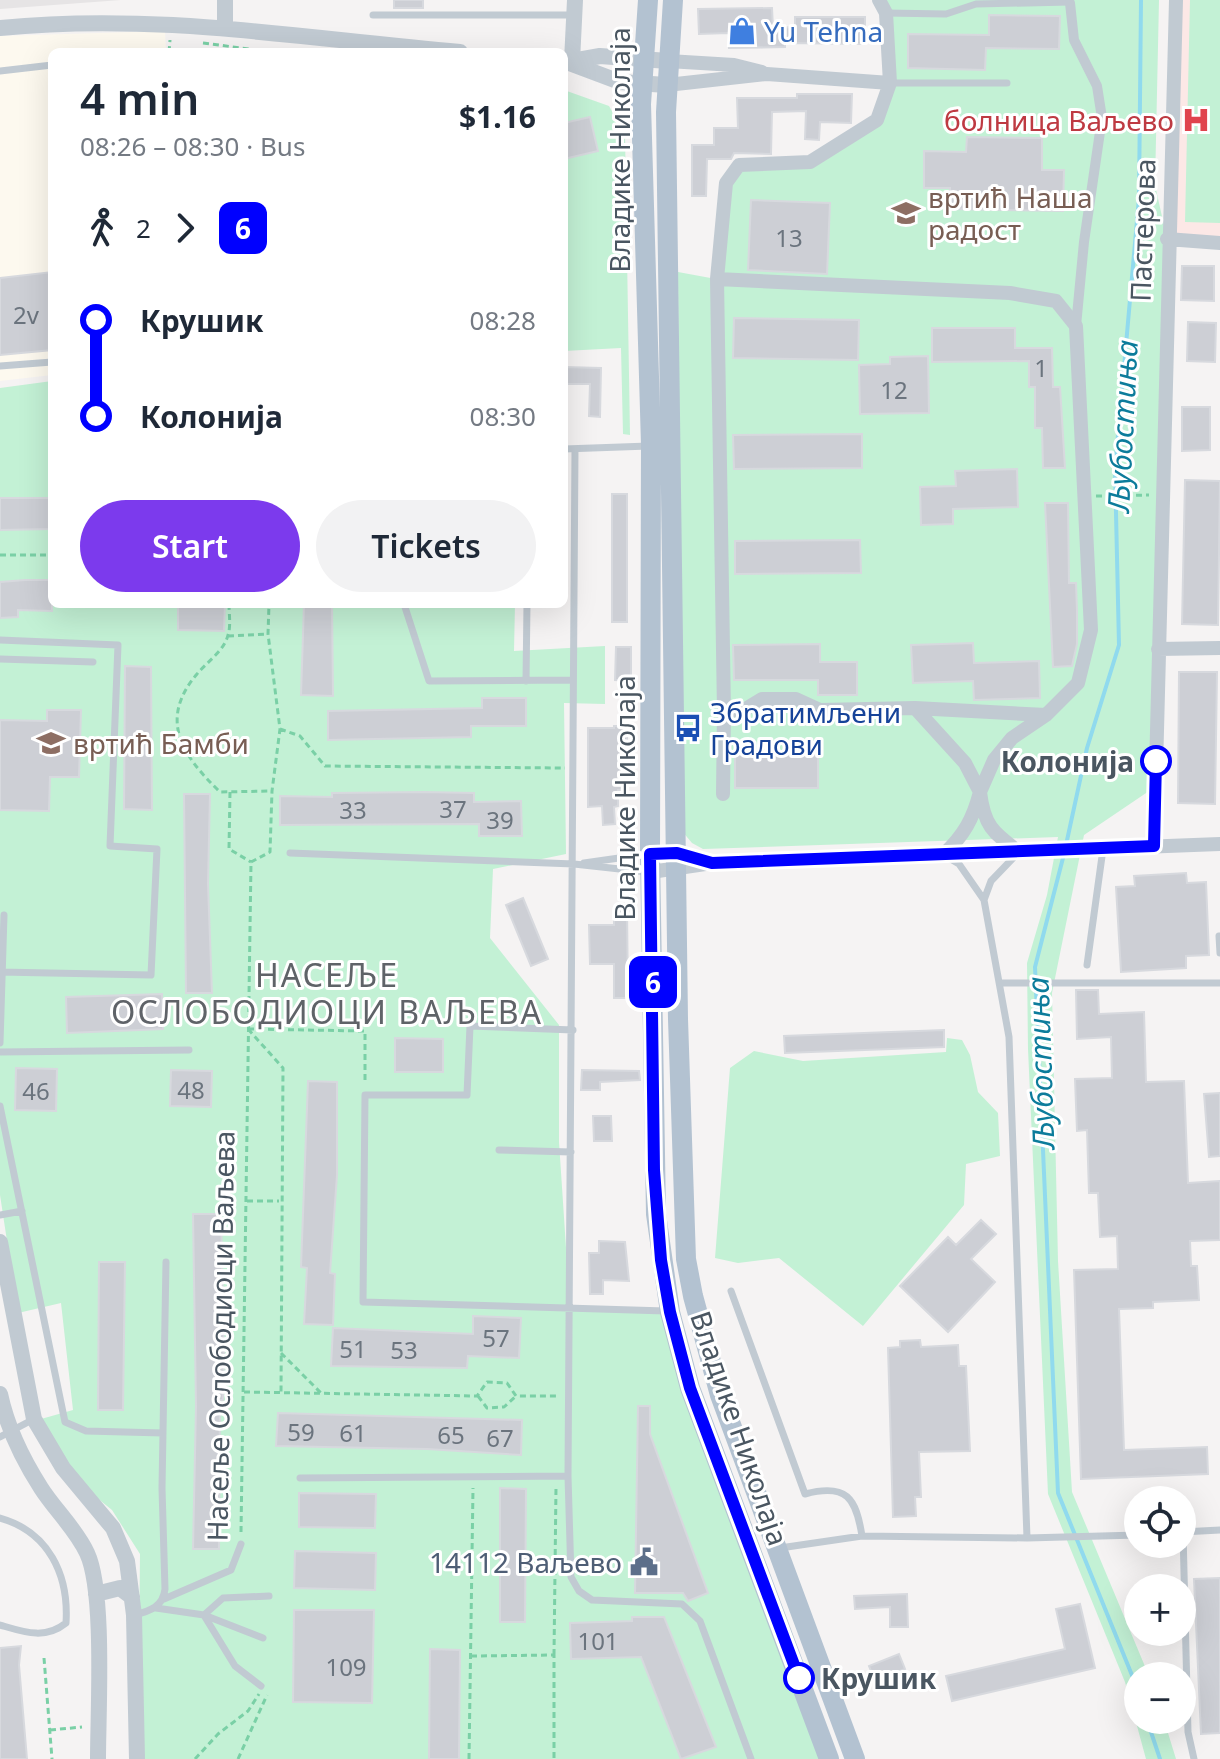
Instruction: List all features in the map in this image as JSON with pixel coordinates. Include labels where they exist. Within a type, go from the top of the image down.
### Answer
[{"type":"main road","name":"Владике Николаја","points":[[648,0],[641,85],[651,445],[655,1199],[670,1312],[690,1388],[829,1759]]},
{"type":"main road","name":"Владике Николаја","points":[[673,0],[667,85],[681,1174],[686,1259],[716,1382],[855,1759]]},
{"type":"street","points":[[225,0],[225,26]]},
{"type":"street","name":"Пастерова","points":[[1154,846],[1167,239],[1176,0]]},
{"type":"street","points":[[944,854],[963,836],[994,760],[1012,738],[1046,715],[1078,683],[1091,630],[1076,326],[1084,242],[1102,118],[1097,86],[1074,40],[1070,2]]},
{"type":"street","points":[[723,794],[717,279],[726,183],[739,165],[810,162],[877,120],[890,83],[883,6]]},
{"type":"street","points":[[568,61],[575,8]]},
{"type":"street","points":[[0,28],[76,21],[225,26],[424,48]]},
{"type":"street","points":[[568,61],[600,56],[734,65],[767,74]]},
{"type":"street","points":[[568,61],[610,79],[641,85],[767,74],[890,83]]},
{"type":"street","points":[[1167,239],[1220,243]]},
{"type":"street","points":[[717,279],[1010,293],[1056,301],[1076,326]]},
{"type":"street","points":[[1158,649],[1220,648]]},
{"type":"street","points":[[724,711],[744,710],[762,699],[796,699],[820,710],[915,708],[1046,715]]},
{"type":"street","points":[[915,708],[958,754],[980,792],[983,817],[997,836],[1019,852]]},
{"type":"street","points":[[651,863],[1220,844]]},
{"type":"street","points":[[0,1242],[34,1419],[63,1468],[113,1528],[127,1561],[134,1615],[137,1759]]},
{"type":"street","points":[[0,1394],[6,1435],[87,1551],[96,1594],[98,1759]]},
{"type":"street","points":[[96,1594],[120,1588],[132,1597]]},
{"type":"lane","points":[[883,6],[946,14],[976,4],[1070,2]]},
{"type":"lane","points":[[373,15],[575,8]]},
{"type":"lane","points":[[0,71],[48,64]]},
{"type":"lane","points":[[890,83],[1007,83]]},
{"type":"lane","points":[[0,366],[48,362]]},
{"type":"lane","points":[[568,449],[651,445]]},
{"type":"lane","points":[[575,449],[568,1476],[571,1577],[579,1591],[592,1600],[682,1604],[700,1621],[751,1759]]},
{"type":"lane","points":[[405,608],[429,681],[572,680]]},
{"type":"lane","points":[[526,681],[527,608]]},
{"type":"lane","points":[[0,640],[118,645],[110,846],[157,849],[151,975],[1,972]]},
{"type":"lane","points":[[0,659],[93,662]]},
{"type":"lane","points":[[1087,965],[1103,849]]},
{"type":"lane","points":[[984,900],[991,881],[1019,852]]},
{"type":"lane","points":[[290,853],[574,864],[651,863]]},
{"type":"lane","points":[[944,854],[959,864],[984,900],[1009,1037],[1027,1538]]},
{"type":"lane","points":[[574,864],[651,863]]},
{"type":"lane","points":[[0,1043],[4,915]]},
{"type":"lane","points":[[1219,936],[1220,953]]},
{"type":"lane","points":[[1000,983],[1220,983]]},
{"type":"lane","points":[[573,1030],[470,1026],[467,1095],[365,1095],[363,1302],[670,1312]]},
{"type":"lane","points":[[0,1052],[189,1050]]},
{"type":"lane","points":[[0,1106],[65,1422],[86,1431],[163,1433]]},
{"type":"lane","points":[[499,1150],[571,1152]]},
{"type":"lane","points":[[0,1215],[22,1211]]},
{"type":"lane","points":[[156,1608],[164,1599],[166,1262]]},
{"type":"lane","points":[[731,1291],[805,1494],[836,1490],[850,1497],[858,1509],[862,1536]]},
{"type":"lane","points":[[6,1435],[34,1419]]},
{"type":"lane","points":[[300,1478],[568,1476]]},
{"type":"lane","points":[[0,1518],[22,1524],[48,1547],[66,1588],[67,1609],[66,1623],[47,1633],[30,1634],[0,1625]]},
{"type":"lane","points":[[1196,1531],[1220,1530]]},
{"type":"lane","points":[[778,1549],[862,1536],[1124,1536]]},
{"type":"lane","name":"Насеље Ослободиоци Ваљева","points":[[164,1599],[231,1570],[241,1544]]},
{"type":"lane","points":[[1183,1558],[1188,1732],[1194,1759]]},
{"type":"lane","points":[[204,1615],[223,1598],[269,1596]]},
{"type":"lane","points":[[134,1615],[156,1608],[204,1615],[263,1638]]},
{"type":"lane","points":[[204,1615],[235,1666],[261,1686]]},
{"type":"path","points":[[211,48],[211,45],[240,48]]},
{"type":"path","points":[[1105,496],[1140,496]]},
{"type":"path","points":[[0,555],[48,555]]},
{"type":"path","points":[[229,608],[228,636],[213,659],[195,675],[179,709],[178,738],[195,767],[220,792],[272,791]]},
{"type":"path","points":[[230,792],[229,849],[251,862],[270,852],[272,791],[280,729],[268,634],[269,608]]},
{"type":"path","points":[[228,636],[268,634]]},
{"type":"path","points":[[280,729],[300,736],[325,766],[573,768]]},
{"type":"path","name":"Насеље Ослободиоци Ваљева","points":[[241,1544],[251,862]]},
{"type":"path","points":[[248,1029],[365,1031],[365,1095]]},
{"type":"path","name":"Насеље Ослободиоци Ваљева","points":[[248,1029],[283,1068],[281,1393]]},
{"type":"path","points":[[247,1201],[281,1201]]},
{"type":"path","points":[[281,1353],[322,1394]]},
{"type":"path","points":[[477,1396],[487,1382],[507,1383],[516,1396]]},
{"type":"path","points":[[244,1392],[477,1396],[487,1408],[504,1407],[516,1396],[569,1397]]},
{"type":"path","points":[[554,1759],[556,1476]]},
{"type":"path","points":[[469,1759],[473,1477]]},
{"type":"path","points":[[471,1656],[554,1655]]},
{"type":"path","points":[[44,1658],[52,1759]]},
{"type":"path","points":[[195,1759],[218,1734],[248,1711],[258,1699],[261,1686]]},
{"type":"path","points":[[238,1759],[268,1694],[261,1686]]},
{"type":"path","points":[[50,1730],[98,1725]]},
{"type":"shaded area","points":[[0,0],[121,0],[0,9]]},
{"type":"shaded area","name":"болница Ваљево","points":[[1176,0],[1220,0],[1220,243],[1167,239]]},
{"type":"shaded area","points":[[165,31],[166,48],[48,48],[48,375],[0,381],[0,36]]},
{"type":"green space","points":[[879,0],[1159,0],[1155,185],[1167,239],[1155,787],[1084,835],[1052,993],[1058,1261],[1072,1492],[1124,1616],[1124,1646],[1136,1646],[1143,1662],[1124,1662],[1124,1680],[1048,1494],[1027,963],[1047,895],[1058,837],[703,849],[692,843],[682,831],[678,272],[716,279],[726,183],[739,165],[810,162],[877,120],[890,83]]},
{"type":"green space","name":"болница Ваљево","points":[[1190,0],[1220,0],[1220,223],[1185,222]]},
{"type":"green space","points":[[568,91],[609,106],[625,134],[630,435],[623,434],[621,348],[568,351]]},
{"type":"green space","points":[[48,382],[48,608],[515,608],[514,651],[605,646],[605,704],[564,703],[566,854],[493,869],[490,938],[559,1025],[559,1142],[570,1308],[670,1312],[829,1759],[138,1759],[140,1554],[112,1510],[76,1481],[41,1419],[73,1410],[61,1303],[18,1313],[0,1195],[0,388]]},
{"type":"green space","points":[[947,1038],[962,1040],[970,1055],[978,1092],[998,1113],[1000,1156],[966,1164],[964,1205],[863,1326],[779,1258],[738,1263],[715,1258],[730,1068],[754,1051],[803,1061],[946,1052]]},
{"type":"green space","points":[[1139,1734],[1168,1734],[1176,1759],[1146,1759]]},
{"type":"building","points":[[394,0],[423,0],[423,8],[394,8]]},
{"type":"building","points":[[772,8],[773,28],[795,27],[795,17],[865,17],[865,44],[785,43],[785,47],[729,48],[729,33],[699,34],[698,9]]},
{"type":"building","points":[[989,15],[1060,16],[1059,49],[986,48],[985,70],[908,68],[908,34],[989,35]]},
{"type":"building","points":[[797,94],[852,94],[851,123],[820,122],[819,140],[805,139],[806,111],[772,112],[771,154],[734,153],[731,159],[707,159],[706,196],[692,196],[692,145],[714,145],[714,128],[738,128],[737,98],[797,98]]},
{"type":"building","points":[[590,117],[598,151],[568,158],[568,122]]},
{"type":"building","points":[[967,137],[1042,138],[1042,170],[1064,170],[1063,211],[950,209],[950,188],[924,188],[924,151],[966,152]]},
{"type":"building","points":[[751,200],[830,203],[827,274],[748,270]]},
{"type":"building","points":[[1182,266],[1214,266],[1214,301],[1181,300]]},
{"type":"building","points":[[48,272],[48,350],[0,355],[0,278]]},
{"type":"building","points":[[734,318],[859,320],[858,360],[733,358]]},
{"type":"building","points":[[1188,322],[1216,323],[1215,362],[1187,361]]},
{"type":"building","points":[[932,328],[1015,328],[1015,348],[1052,348],[1053,387],[1060,387],[1065,468],[1043,468],[1042,428],[1035,428],[1035,387],[1029,387],[1029,361],[932,362]]},
{"type":"building","points":[[928,356],[929,413],[860,414],[859,365],[890,364],[890,357]]},
{"type":"building","points":[[568,367],[601,368],[600,417],[589,416],[590,384],[568,384]]},
{"type":"building","points":[[1182,407],[1210,407],[1210,450],[1182,451]]},
{"type":"building","points":[[862,434],[862,468],[734,469],[733,435]]},
{"type":"building","points":[[1017,469],[1018,507],[953,509],[953,524],[921,525],[920,487],[956,486],[955,471]]},
{"type":"building","points":[[1185,480],[1220,481],[1218,625],[1182,624]]},
{"type":"building","points":[[612,494],[627,494],[627,622],[612,622]]},
{"type":"building","points":[[0,498],[48,498],[48,529],[0,530]]},
{"type":"building","points":[[1045,503],[1068,503],[1069,583],[1076,583],[1077,611],[1077,644],[1072,666],[1053,667]]},
{"type":"building","points":[[860,540],[861,573],[735,574],[735,541]]},
{"type":"building","points":[[48,580],[48,608],[52,611],[18,610],[18,617],[0,618],[0,582]]},
{"type":"building","points":[[178,608],[225,608],[224,631],[178,630]]},
{"type":"building","points":[[304,608],[332,608],[333,696],[301,695]]},
{"type":"building","points":[[973,643],[974,663],[1039,661],[1040,698],[974,700],[973,681],[913,683],[911,645]]},
{"type":"building","points":[[820,644],[820,662],[857,662],[857,695],[818,695],[818,680],[734,680],[733,645]]},
{"type":"building","points":[[616,647],[631,647],[631,681],[615,680]]},
{"type":"building","points":[[125,666],[151,667],[152,810],[124,809]]},
{"type":"building","points":[[1179,672],[1217,672],[1215,804],[1178,803]]},
{"type":"building","points":[[482,698],[526,698],[526,726],[471,726],[471,737],[328,740],[328,711],[482,708]]},
{"type":"building","points":[[47,710],[81,710],[79,777],[50,777],[49,811],[0,810],[0,720],[47,721]]},
{"type":"building","points":[[627,726],[627,755],[620,755],[622,790],[618,790],[618,806],[614,807],[615,824],[603,825],[602,806],[588,807],[588,728]]},
{"type":"building","points":[[735,755],[818,755],[818,788],[735,788]]},
{"type":"building","points":[[332,793],[474,793],[474,802],[521,801],[522,836],[479,836],[479,824],[280,825],[280,796],[332,797]]},
{"type":"building","points":[[184,794],[210,794],[208,884],[212,993],[186,993]]},
{"type":"building","points":[[1186,873],[1187,883],[1206,882],[1209,955],[1186,956],[1186,968],[1121,972],[1116,887],[1135,886],[1134,876]]},
{"type":"building","points":[[523,898],[548,959],[531,966],[506,905]]},
{"type":"building","points":[[614,909],[627,909],[628,998],[614,998],[614,964],[590,964],[589,925],[614,925]]},
{"type":"building","points":[[1076,990],[1098,990],[1099,1014],[1144,1012],[1146,1082],[1184,1081],[1188,1183],[1220,1181],[1220,1240],[1190,1241],[1191,1266],[1197,1266],[1199,1300],[1153,1302],[1153,1308],[1119,1309],[1124,1450],[1207,1447],[1208,1474],[1081,1479],[1074,1270],[1118,1269],[1117,1236],[1100,1237],[1098,1193],[1089,1193],[1087,1130],[1077,1131],[1075,1079],[1112,1078],[1111,1037],[1077,1039]]},
{"type":"building","points":[[162,994],[163,1029],[67,1033],[66,997]]},
{"type":"building","points":[[944,1030],[944,1047],[785,1053],[784,1036]]},
{"type":"building","points":[[395,1038],[443,1039],[443,1072],[395,1072]]},
{"type":"building","points":[[16,1068],[57,1069],[56,1111],[15,1110]]},
{"type":"building","points":[[171,1070],[212,1071],[211,1107],[170,1106]]},
{"type":"building","points":[[582,1070],[639,1071],[640,1080],[600,1082],[600,1090],[581,1090]]},
{"type":"building","points":[[308,1081],[337,1082],[337,1175],[330,1273],[335,1274],[333,1325],[304,1324],[307,1268],[301,1267]]},
{"type":"building","points":[[1220,1093],[1220,1156],[1209,1157],[1204,1094]]},
{"type":"building","points":[[593,1116],[611,1116],[612,1141],[594,1141]]},
{"type":"building","points":[[193,1214],[221,1214],[224,1353],[223,1400],[220,1400],[219,1549],[193,1549],[196,1406]]},
{"type":"building","points":[[981,1220],[996,1234],[971,1259],[995,1282],[948,1332],[900,1286],[948,1237],[956,1245]]},
{"type":"building","points":[[599,1241],[625,1242],[629,1281],[603,1280],[603,1294],[590,1294],[589,1253],[599,1253]]},
{"type":"building","points":[[99,1262],[125,1262],[123,1410],[98,1410]]},
{"type":"building","points":[[473,1316],[521,1318],[519,1358],[468,1356],[467,1368],[331,1366],[333,1328],[473,1334]]},
{"type":"building","points":[[920,1340],[921,1347],[958,1345],[959,1366],[966,1366],[970,1451],[919,1452],[921,1497],[915,1497],[916,1516],[893,1517],[888,1348],[900,1347],[900,1341]]},
{"type":"building","points":[[638,1406],[650,1406],[650,1434],[708,1593],[688,1601],[683,1593],[635,1593]]},
{"type":"building","points":[[278,1413],[522,1420],[521,1455],[427,1449],[276,1446]]},
{"type":"building","points":[[500,1488],[526,1489],[525,1622],[500,1622]]},
{"type":"building","points":[[299,1493],[376,1494],[375,1528],[299,1527]]},
{"type":"building","points":[[295,1551],[376,1553],[375,1590],[294,1588]]},
{"type":"building","points":[[1220,1578],[1220,1733],[1201,1734],[1196,1579]]},
{"type":"building","points":[[907,1594],[908,1627],[890,1627],[890,1607],[855,1609],[854,1596]]},
{"type":"building","points":[[1080,1604],[1095,1668],[952,1701],[946,1676],[1065,1649],[1056,1609]]},
{"type":"building","points":[[294,1610],[374,1610],[372,1703],[293,1702]]},
{"type":"building","points":[[632,1617],[664,1617],[716,1747],[681,1759],[641,1657],[571,1659],[570,1623],[632,1621]]},
{"type":"building","points":[[21,1646],[19,1665],[27,1759],[0,1759],[0,1648]]},
{"type":"building","points":[[430,1649],[460,1650],[459,1759],[429,1759]]},
{"type":"building","points":[[899,1654],[905,1669],[875,1681],[869,1666]]},
{"type":"waterway","name":"Љубостиња","points":[[1066,845],[1087,748],[1119,645],[1115,469],[1139,198],[1141,0]]},
{"type":"waterway","name":"Љубостиња","points":[[1064,854],[1035,967],[1058,1493],[1127,1662]]},
{"type":"waterway","name":"Љубостиња","points":[[1152,1734],[1160,1759]]},
{"type":"bus line","name":"6","points":[[799,1678],[690,1388],[670,1312],[661,1260],[654,1170],[650,854],[677,853],[712,863],[1154,846],[1156,761]]},
{"type":"place","name":"Yu Tehna","points":[[742,31]]},
{"type":"place","name":"болница Ваљево","points":[[1196,120]]},
{"type":"place","name":"вртић Наша радост","points":[[906,213]]},
{"type":"place","name":"Збратимљени Градови","points":[[688,728]]},
{"type":"place","name":"вртић Бамби","points":[[51,743]]},
{"type":"place","name":"Колонија","points":[[1156,761]]},
{"type":"place","name":"14112 Ваљево","points":[[644,1562]]},
{"type":"place","name":"Крушик","points":[[799,1678]]},
{"type":"district","name":"НАСЕЉЕ ОСЛОБОДИОЦИ ВАЉЕВА","points":[[327,992]]}]
